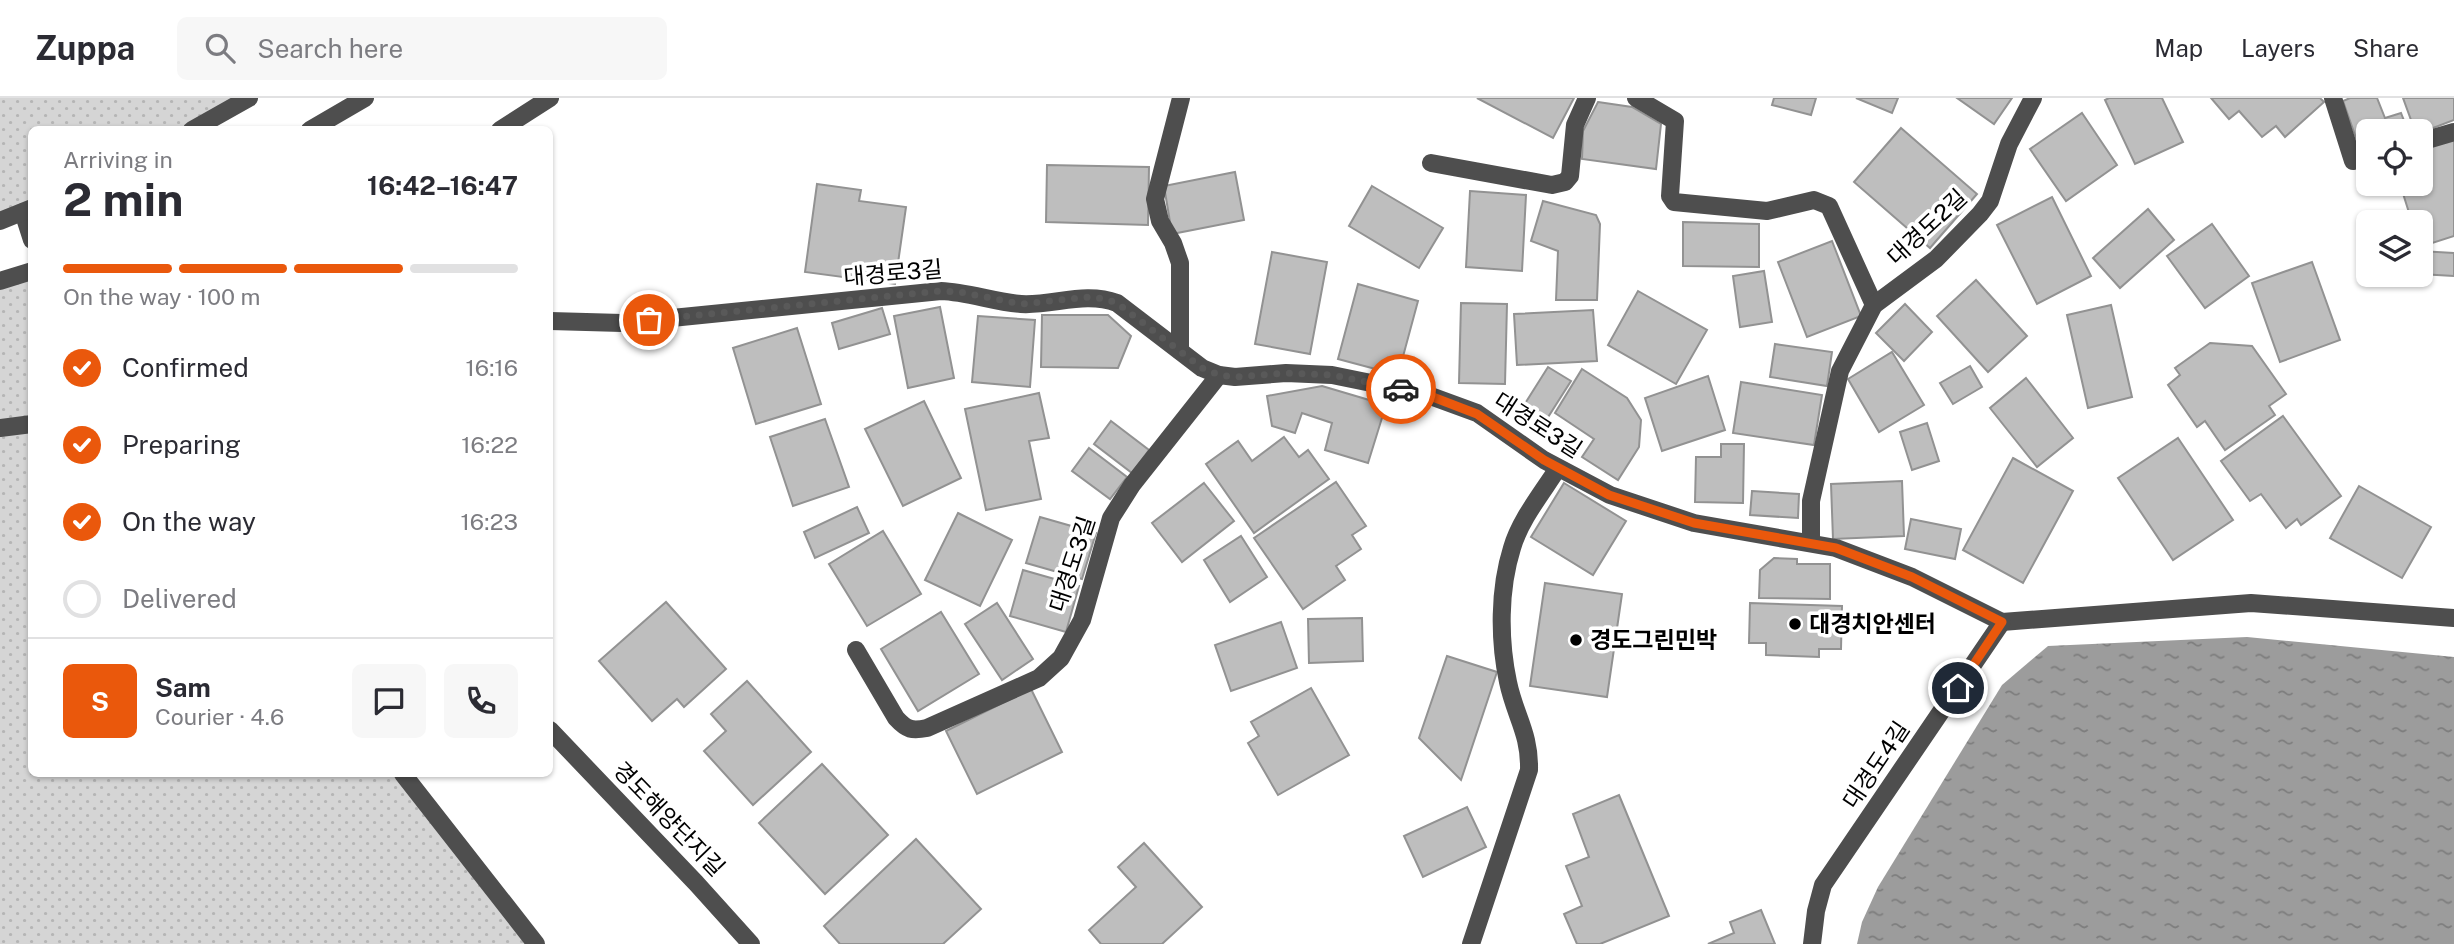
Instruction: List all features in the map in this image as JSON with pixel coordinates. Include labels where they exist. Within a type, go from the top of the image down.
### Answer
[{"type":"street","points":[[199,126],[250,98]]},
{"type":"street","points":[[317,126],[365,98]]},
{"type":"street","points":[[506,126],[550,98]]},
{"type":"street","points":[[1180,351],[1180,263],[1160,220],[1155,199],[1181,98]]},
{"type":"street","points":[[1431,163],[1552,185],[1565,183],[1570,176],[1575,125],[1587,98]]},
{"type":"street","name":"대경도2길","points":[[1636,98],[1675,121],[1670,196],[1674,202],[1767,211],[1814,200],[1822,202],[1829,206],[1874,305]]},
{"type":"street","name":"대경도2길","points":[[1811,542],[1811,501],[1840,371],[1874,305],[1936,258],[1980,214],[1996,187],[2009,144],[2033,98]]},
{"type":"street","points":[[2333,98],[2353,161],[2356,160]]},
{"type":"street","points":[[2433,138],[2454,132]]},
{"type":"street","points":[[0,221],[27,210]]},
{"type":"street","points":[[0,281],[28,272]]},
{"type":"street","name":"대경로3길","points":[[553,321],[622,323],[941,291],[1021,304],[1090,297],[1117,303],[1202,368],[1219,375],[1332,375],[1425,394],[1477,414],[1558,468],[1609,495],[1694,523],[1836,548],[1912,577],[2002,622]]},
{"type":"street","name":"대경도3길","points":[[856,649],[897,718],[904,727],[913,731],[940,722],[1039,678],[1051,669],[1082,620],[1111,518],[1132,485],[1219,375]]},
{"type":"street","points":[[0,428],[28,424]]},
{"type":"street","points":[[1471,944],[1529,770],[1526,734],[1508,682],[1502,645],[1503,609],[1510,558],[1519,531],[1558,468]]},
{"type":"street","points":[[2002,622],[2251,603],[2454,618]]},
{"type":"street","name":"대경도4길","points":[[1812,944],[1815,911],[1823,885],[2002,622]]},
{"type":"street","name":"경도해양단지길","points":[[553,733],[751,944]]},
{"type":"street","points":[[405,777],[536,944]]},
{"type":"shaded area","points":[[0,98],[249,98],[198,126],[28,126],[28,209],[0,221]]},
{"type":"shaded area","points":[[28,272],[28,777],[405,777],[536,944],[0,944],[0,281]]},
{"type":"water","points":[[2247,637],[2454,657],[2454,944],[1857,944],[1862,922],[1878,887],[2002,685],[2048,646]]},
{"type":"building","points":[[1477,98],[1574,98],[1553,138]]},
{"type":"building","points":[[1774,98],[1816,98],[1811,115],[1772,105]]},
{"type":"building","points":[[1856,98],[1898,98],[1892,113]]},
{"type":"building","points":[[1957,98],[2012,98],[1994,124]]},
{"type":"building","points":[[2162,98],[2183,142],[2135,164],[2105,100]]},
{"type":"building","points":[[2211,98],[2320,98],[2324,102],[2285,137],[2276,126],[2262,137],[2239,111],[2229,119]]},
{"type":"building","points":[[2350,98],[2377,98],[2385,118],[2401,113],[2403,119],[2356,119],[2356,138],[2343,101]]},
{"type":"building","points":[[2403,98],[2454,98],[2454,120],[2433,128],[2433,119],[2411,119]]},
{"type":"building","points":[[1598,102],[1632,107],[1661,124],[1656,169],[1582,159],[1583,131]]},
{"type":"building","points":[[2082,113],[2117,165],[2066,201],[2030,149]]},
{"type":"building","points":[[1901,128],[1977,194],[1930,248],[1854,182]]},
{"type":"building","points":[[2454,138],[2454,236],[2433,243],[2433,210],[2408,210],[2404,196],[2433,196],[2433,145]]},
{"type":"building","points":[[1047,165],[1149,167],[1148,225],[1046,222]]},
{"type":"building","points":[[1235,172],[1244,220],[1172,234],[1164,186]]},
{"type":"building","points":[[817,184],[861,190],[859,201],[906,207],[895,284],[805,272]]},
{"type":"building","points":[[1372,186],[1443,228],[1419,268],[1349,226]]},
{"type":"building","points":[[1470,191],[1526,195],[1522,271],[1466,267]]},
{"type":"building","points":[[2052,197],[2091,276],[2037,304],[1997,225]]},
{"type":"building","points":[[1543,201],[1596,215],[1600,224],[1597,300],[1556,300],[1558,251],[1531,241]]},
{"type":"building","points":[[2148,209],[2174,240],[2120,288],[2093,258]]},
{"type":"building","points":[[1683,222],[1759,224],[1759,267],[1683,266]]},
{"type":"building","points":[[2212,224],[2249,276],[2205,308],[2167,256]]},
{"type":"building","points":[[1832,241],[1861,316],[1807,337],[1778,262]]},
{"type":"building","points":[[1272,252],[1327,262],[1310,354],[1255,344]]},
{"type":"building","points":[[2433,252],[2454,253],[2454,276],[2433,275]]},
{"type":"building","points":[[2312,262],[2340,340],[2280,362],[2252,283]]},
{"type":"building","points":[[1764,271],[1772,322],[1740,327],[1733,276]]},
{"type":"building","points":[[1976,280],[2027,336],[1988,372],[1937,316]]},
{"type":"building","points":[[1358,284],[1418,301],[1398,375],[1338,359]]},
{"type":"building","points":[[1638,291],[1707,330],[1676,384],[1608,345]]},
{"type":"building","points":[[1461,303],[1507,304],[1505,384],[1459,383]]},
{"type":"building","points":[[1905,304],[1932,332],[1904,361],[1876,333]]},
{"type":"building","points":[[2111,305],[2132,397],[2088,408],[2067,315]]},
{"type":"building","points":[[940,307],[954,378],[908,388],[894,316]]},
{"type":"building","points":[[882,308],[890,334],[839,349],[832,323]]},
{"type":"building","points":[[1593,310],[1597,361],[1517,365],[1514,314]]},
{"type":"building","points":[[1042,315],[1108,315],[1131,336],[1118,368],[1041,367]]},
{"type":"building","points":[[978,316],[1035,320],[1030,387],[972,382]]},
{"type":"building","points":[[797,328],[821,404],[756,424],[733,348]]},
{"type":"building","points":[[2210,343],[2252,346],[2286,394],[2269,406],[2275,415],[2225,450],[2205,421],[2197,427],[2168,385],[2180,375],[2175,368]]},
{"type":"building","points":[[1775,344],[1832,352],[1827,386],[1770,377]]},
{"type":"building","points":[[1892,352],[1924,405],[1879,432],[1848,379]]},
{"type":"building","points":[[1970,366],[1982,387],[1953,404],[1940,383]]},
{"type":"building","points":[[1548,367],[1571,381],[1543,425],[1521,410]]},
{"type":"building","points":[[1582,369],[1627,398],[1641,420],[1639,447],[1618,480],[1582,457],[1594,439],[1555,413]]},
{"type":"building","points":[[1708,376],[1725,430],[1662,451],[1645,398]]},
{"type":"building","points":[[2026,378],[2073,438],[2037,467],[1990,408]]},
{"type":"building","points":[[1741,382],[1822,395],[1814,445],[1733,433]]},
{"type":"building","points":[[1322,386],[1386,405],[1368,463],[1325,450],[1332,423],[1302,413],[1295,433],[1272,426],[1267,396]]},
{"type":"building","points":[[1039,393],[1049,438],[1029,441],[1041,499],[986,510],[965,409]]},
{"type":"building","points":[[924,401],[961,478],[903,506],[865,429]]},
{"type":"building","points":[[2283,416],[2341,496],[2301,525],[2297,519],[2286,528],[2261,494],[2250,501],[2221,461]]},
{"type":"building","points":[[825,419],[849,487],[793,506],[770,437]]},
{"type":"building","points":[[1111,421],[1149,450],[1132,473],[1094,444]]},
{"type":"building","points":[[1927,423],[1939,461],[1912,470],[1900,432]]},
{"type":"building","points":[[1284,437],[1299,457],[1308,450],[1329,479],[1254,533],[1206,464],[1238,441],[1252,461]]},
{"type":"building","points":[[2178,438],[2233,520],[2173,560],[2118,478]]},
{"type":"building","points":[[1721,444],[1744,444],[1743,503],[1695,502],[1696,457],[1721,457]]},
{"type":"building","points":[[1089,448],[1127,477],[1110,499],[1072,471]]},
{"type":"building","points":[[2013,458],[2073,491],[2023,583],[1963,550]]},
{"type":"building","points":[[1902,481],[1904,536],[1833,539],[1831,484]]},
{"type":"building","points":[[1336,482],[1366,526],[1352,535],[1361,549],[1336,566],[1345,580],[1303,609],[1254,538]]},
{"type":"building","points":[[1204,483],[1234,521],[1182,562],[1152,523]]},
{"type":"building","points":[[1564,483],[1626,521],[1593,575],[1531,537]]},
{"type":"building","points":[[2359,486],[2431,527],[2402,578],[2330,538]]},
{"type":"building","points":[[1752,491],[1799,494],[1798,518],[1750,515]]},
{"type":"building","points":[[857,507],[869,533],[815,558],[804,532]]},
{"type":"building","points":[[958,513],[1012,540],[980,606],[925,580]]},
{"type":"building","points":[[1040,517],[1096,533],[1082,579],[1026,563]]},
{"type":"building","points":[[1911,519],[1961,529],[1955,559],[1905,549]]},
{"type":"building","points":[[883,531],[921,594],[867,626],[829,564]]},
{"type":"building","points":[[1241,536],[1267,577],[1230,602],[1204,560]]},
{"type":"building","points":[[1774,558],[1797,559],[1797,564],[1830,564],[1830,599],[1759,598],[1760,570]]},
{"type":"building","points":[[1023,570],[1079,586],[1066,632],[1010,616]]},
{"type":"building","name":"경도그린민박","points":[[1545,583],[1622,594],[1607,697],[1530,686]]},
{"type":"building","points":[[666,602],[726,669],[684,707],[677,699],[652,721],[599,661]]},
{"type":"building","points":[[997,603],[1033,659],[1002,680],[965,624]]},
{"type":"building","name":"대경치안센터","points":[[1750,603],[1842,606],[1841,649],[1819,649],[1819,657],[1766,655],[1766,643],[1749,643]]},
{"type":"building","points":[[941,612],[979,674],[918,711],[881,649]]},
{"type":"building","points":[[1362,618],[1363,661],[1309,663],[1308,619]]},
{"type":"building","points":[[1281,622],[1297,668],[1231,691],[1215,645]]},
{"type":"building","points":[[1447,656],[1497,672],[1461,780],[1419,738]]},
{"type":"building","points":[[747,681],[811,752],[753,805],[704,751],[726,731],[711,714]]},
{"type":"building","points":[[1311,688],[1349,755],[1278,795],[1248,743],[1259,736],[1251,722]]},
{"type":"building","points":[[1031,689],[1062,752],[977,794],[946,731]]},
{"type":"building","points":[[822,764],[888,835],[825,894],[759,823]]},
{"type":"building","points":[[1619,795],[1669,916],[1600,944],[1577,944],[1564,914],[1582,906],[1566,866],[1589,857],[1573,814]]},
{"type":"building","points":[[1467,807],[1486,847],[1423,877],[1404,836]]},
{"type":"building","points":[[916,839],[981,909],[943,944],[840,944],[824,926]]},
{"type":"building","points":[[1144,843],[1202,907],[1162,944],[1101,944],[1089,930],[1136,887],[1118,867]]},
{"type":"building","points":[[1761,910],[1775,944],[1708,944],[1734,933],[1730,922]]},
{"type":"way so far","points":[[649,320],[941,291],[1021,304],[1090,297],[1117,303],[1202,368],[1219,375],[1332,375],[1401,389]]},
{"type":"place","name":"대경치안센터","points":[[1795,624]]},
{"type":"place","name":"경도그린민박","points":[[1576,640]]},
{"type":"route","points":[[1401,389],[1452,402],[1477,414],[1544,460],[1609,495],[1694,523],[1836,548],[1887,566],[1939,589],[2002,622],[1958,688]]}]
